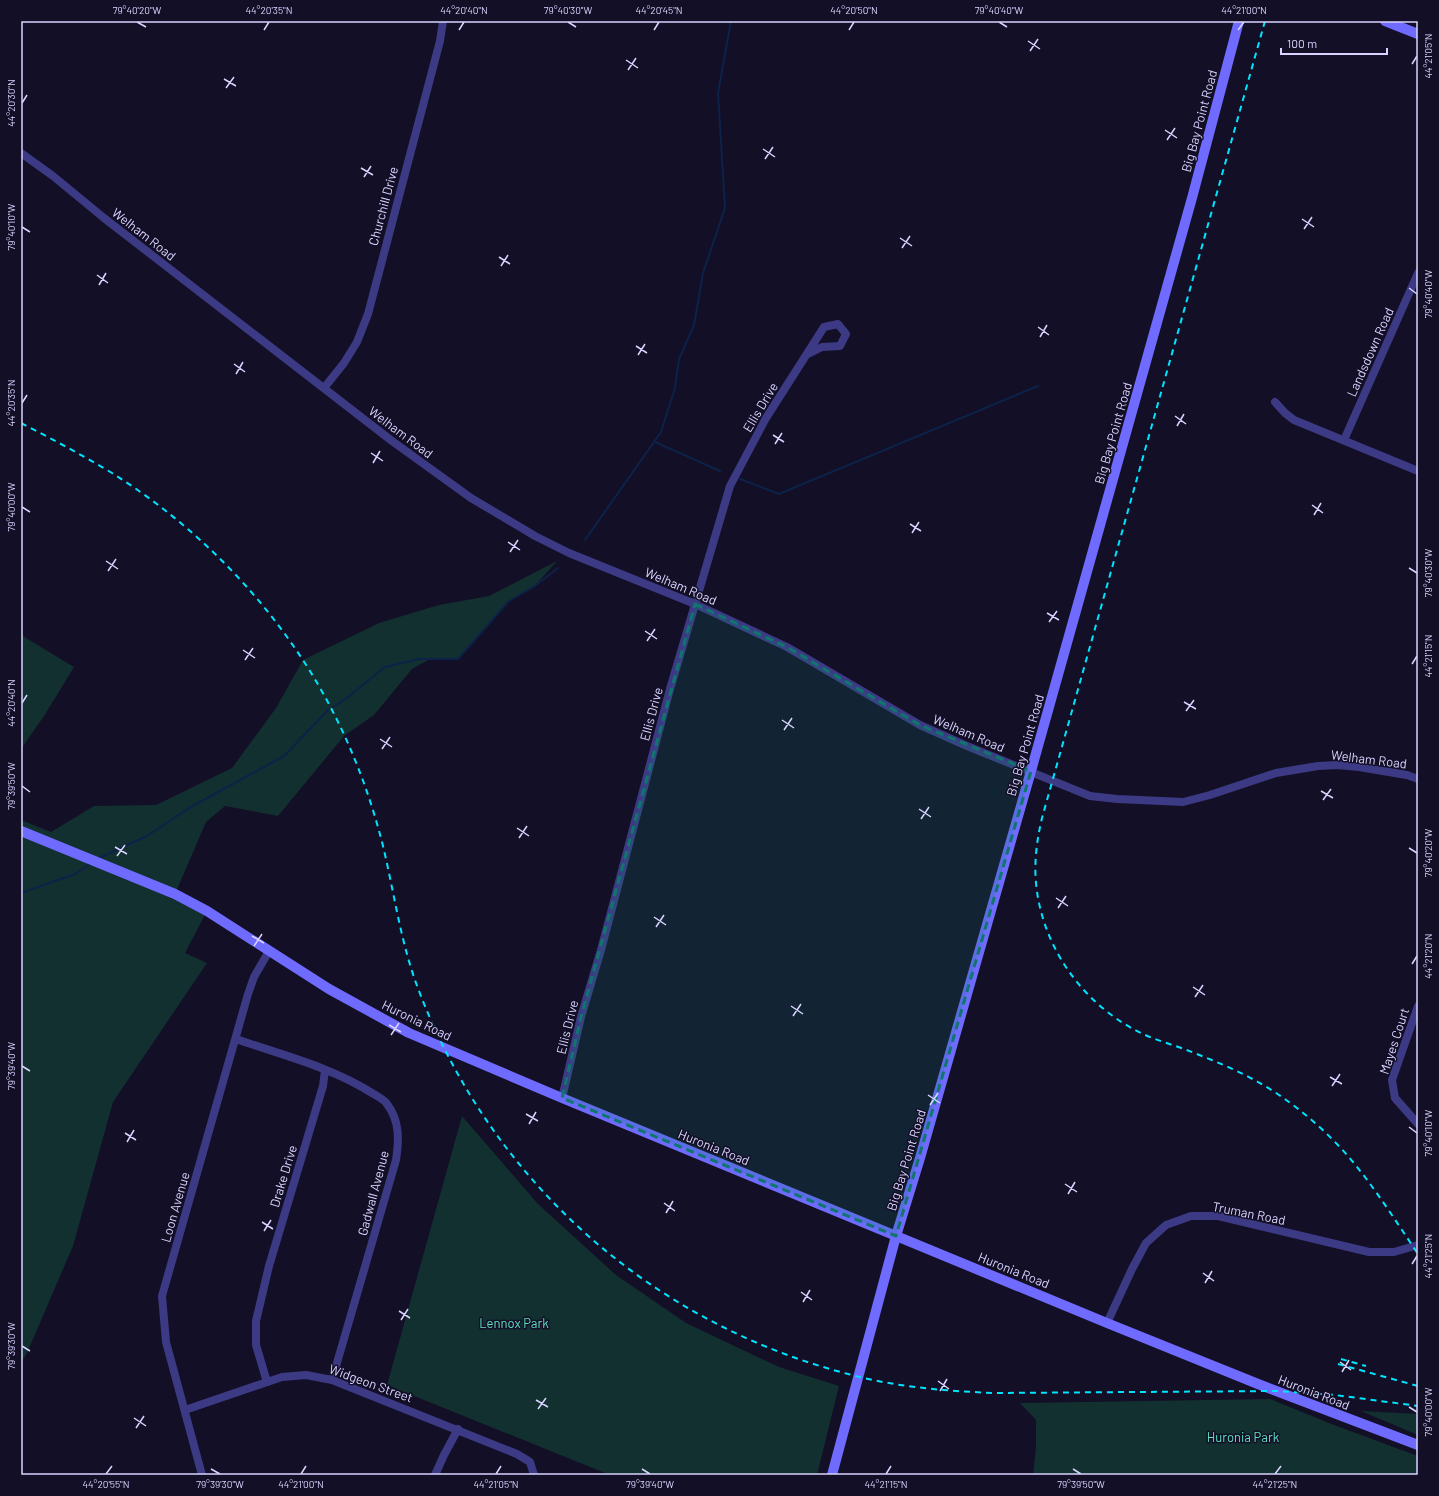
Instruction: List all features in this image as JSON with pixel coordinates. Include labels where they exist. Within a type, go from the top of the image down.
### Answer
[{"type":"street","name":"Churchill Drive","points":[[324,388],[344,363],[357,342],[368,314],[440,42],[443,21]]},
{"type":"street","name":"Big Bay Point Road","points":[[832,1475],[896,1236],[920,1158],[1031,771],[1192,198],[1239,21]]},
{"type":"street","points":[[1385,21],[1418,34]]},
{"type":"street","name":"Welham Road","points":[[21,153],[53,176],[109,222],[392,441],[471,498],[535,536],[569,553],[695,604],[787,647],[920,724],[968,746],[1090,796],[1117,799],[1183,802],[1210,795],[1276,773],[1318,766],[1337,765],[1359,767],[1407,775],[1418,779]]},
{"type":"street","name":"Landsdown Road","points":[[1344,440],[1418,273]]},
{"type":"street","name":"Ellis Drive","points":[[562,1098],[581,1017],[601,950],[670,689],[730,486],[766,418],[824,327],[838,324],[846,334],[840,346],[822,348],[808,354]]},
{"type":"street","points":[[1275,402],[1294,420],[1418,471]]},
{"type":"street","name":"Huronia Road","points":[[21,831],[175,894],[207,911],[329,989],[409,1033],[562,1098],[1107,1323],[1258,1384],[1418,1445]]},
{"type":"street","name":"Loon Avenue","points":[[202,1475],[166,1342],[162,1296],[254,977],[269,951]]},
{"type":"street","name":"Mayes Court","points":[[1418,1006],[1392,1080],[1395,1098],[1418,1124]]},
{"type":"street","name":"Gadwall Avenue","points":[[236,1039],[325,1070],[354,1082],[387,1103],[396,1120],[399,1140],[396,1160],[332,1380]]},
{"type":"street","name":"Drake Drive","points":[[267,1382],[256,1345],[256,1321],[269,1266],[323,1086],[325,1070]]},
{"type":"street","name":"Truman Road","points":[[1107,1323],[1132,1269],[1146,1244],[1166,1225],[1192,1216],[1218,1216],[1369,1252],[1394,1252],[1418,1245]]},
{"type":"street","name":"Widgeon Street","points":[[185,1410],[282,1377],[306,1375],[332,1380],[458,1429],[517,1454],[530,1462],[534,1475]]},
{"type":"street","points":[[435,1475],[458,1429]]},
{"type":"highlighted area","points":[[695,604],[787,647],[920,725],[1031,771],[896,1236],[562,1098],[581,1017]]},
{"type":"green space","points":[[557,561],[535,586],[509,601],[458,659],[430,659],[412,669],[374,715],[344,736],[278,816],[225,806],[206,822],[175,894],[207,911],[185,953],[207,963],[113,1102],[73,1246],[27,1353],[21,1363],[21,820],[51,832],[94,806],[156,805],[232,768],[276,708],[303,660],[379,623],[439,605],[489,596]]},
{"type":"green space","points":[[21,635],[74,667],[44,716],[21,749]]},
{"type":"green space","name":"Lennox Park","points":[[462,1116],[538,1204],[616,1275],[686,1323],[779,1367],[839,1386],[817,1475],[610,1475],[387,1385]]},
{"type":"green space","name":"Huronia Park","points":[[1270,1399],[1334,1425],[1418,1456],[1418,1475],[1033,1475],[1036,1447],[1036,1420],[1020,1403]]},
{"type":"green space","points":[[1361,1411],[1418,1414],[1418,1435]]},
{"type":"waterway","points":[[585,540],[661,432],[675,388],[679,359],[694,325],[703,273],[725,208],[718,93],[731,21]]},
{"type":"waterway","points":[[740,479],[779,494],[1038,386]]},
{"type":"waterway","points":[[655,442],[720,471]]},
{"type":"waterway","points":[[333,707],[348,697],[385,667],[419,659],[458,659],[509,601],[535,586],[558,568]]},
{"type":"waterway","points":[[99,858],[147,836],[189,808],[284,756],[329,709]]},
{"type":"waterway","points":[[21,893],[75,874],[90,864]]},
{"type":"railway","points":[[1265,21],[1042,818],[1036,850],[1036,883],[1040,907],[1047,930],[1057,952],[1085,991],[1102,1008],[1143,1034],[1222,1064],[1259,1082],[1301,1111],[1329,1136],[1353,1162],[1379,1196],[1418,1254]]},
{"type":"railway","points":[[21,423],[112,473],[171,515],[224,563],[249,589],[272,617],[293,646],[325,696],[345,737],[363,780],[383,846],[401,932],[410,966],[447,1053],[485,1119],[531,1178],[584,1232],[642,1279],[706,1318],[775,1350],[848,1374],[902,1385],[939,1390],[994,1393],[1277,1391],[1335,1395],[1418,1406]]},
{"type":"railway","points":[[1341,1359],[1366,1366]]},
{"type":"railway","points":[[1338,1364],[1418,1386]]}]
